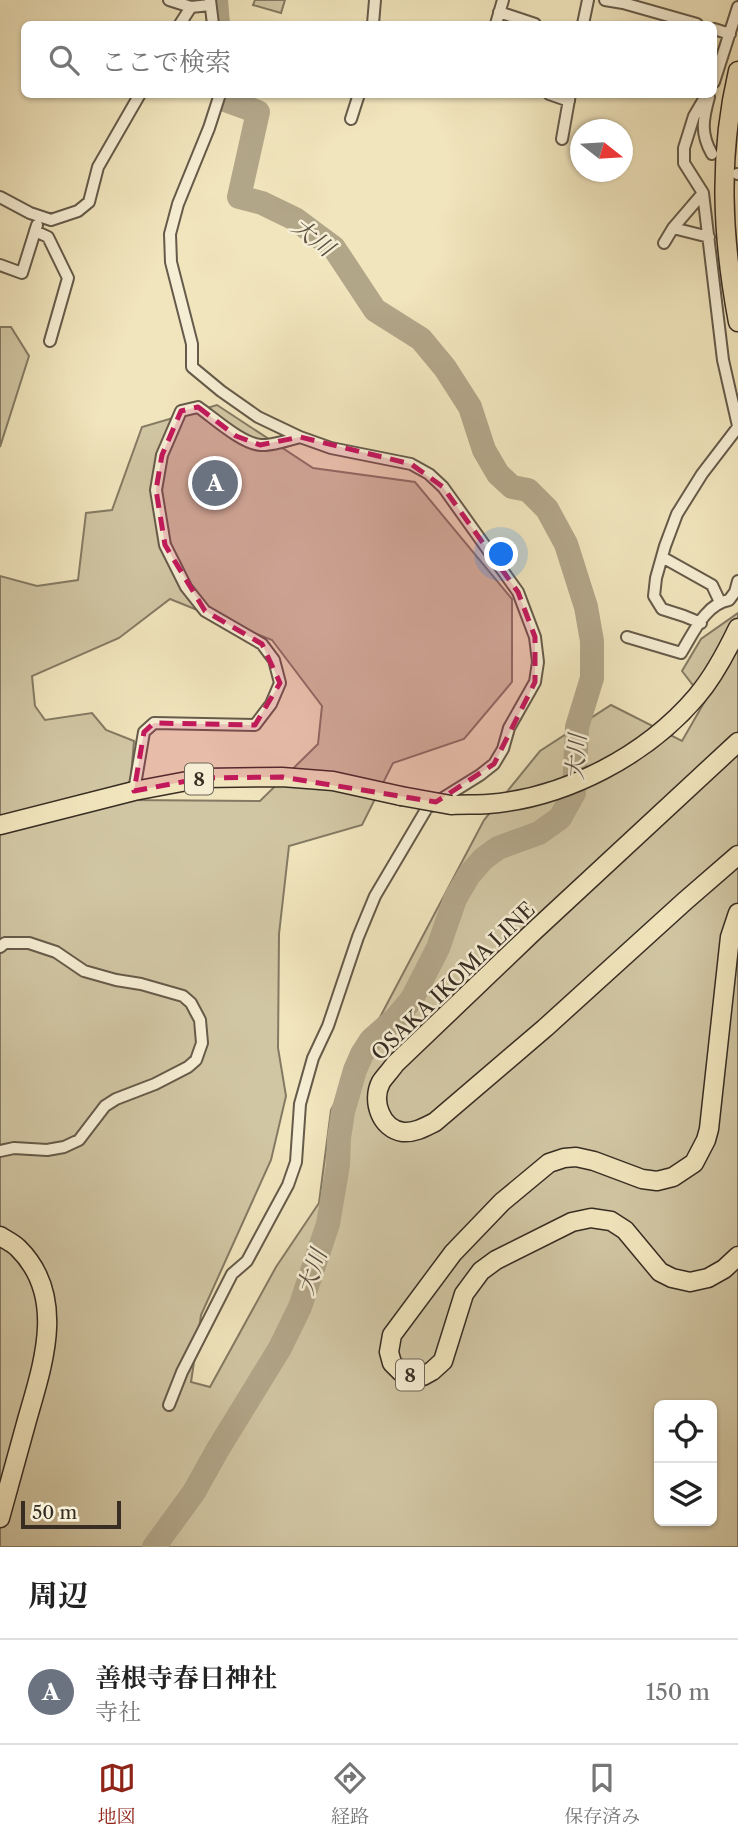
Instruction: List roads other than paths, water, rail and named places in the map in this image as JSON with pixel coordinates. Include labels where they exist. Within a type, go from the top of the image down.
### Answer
[{"type":"main road","points":[[738,71],[726,137],[724,178],[725,235],[738,322]]},
{"type":"main road","name":"8","points":[[0,825],[134,791],[203,778],[282,777],[333,781],[451,804],[489,804],[533,796],[576,783],[614,765],[659,734],[699,694],[726,653],[738,628]]},
{"type":"main road","name":"OSAKA IKOMA LINE","points":[[738,741],[395,1064],[380,1084],[377,1099],[380,1114],[386,1124],[401,1132],[415,1131],[435,1122],[595,984],[738,855]]},
{"type":"main road","name":"8","points":[[738,913],[730,937],[709,1129],[694,1163],[673,1177],[657,1181],[642,1179],[576,1157],[549,1163],[502,1202],[453,1254],[392,1335],[389,1352],[392,1363],[401,1372],[414,1376],[423,1376],[432,1371],[443,1361],[464,1294],[481,1271],[496,1260],[572,1222],[591,1218],[611,1221],[625,1230],[660,1272],[690,1282],[708,1278],[724,1269],[738,1256]]},
{"type":"main road","points":[[0,1236],[18,1248],[33,1268],[42,1287],[48,1332],[42,1370],[0,1518]]},
{"type":"street","points":[[169,0],[191,6],[210,2],[213,21]]},
{"type":"street","points":[[373,21],[375,0]]},
{"type":"street","points":[[497,21],[503,0]]},
{"type":"street","points":[[584,21],[588,0]]},
{"type":"street","points":[[605,0],[686,21]]},
{"type":"street","points":[[182,21],[191,6]]},
{"type":"street","points":[[717,71],[738,7]]},
{"type":"street","points":[[499,12],[526,21]]},
{"type":"street","points":[[717,30],[730,34]]},
{"type":"street","points":[[0,197],[30,213],[51,220],[78,211],[89,202],[97,167],[138,98]]},
{"type":"street","points":[[169,1405],[182,1371],[232,1275],[247,1261],[288,1185],[296,1162],[300,1104],[313,1058],[328,1026],[374,895],[427,808],[494,764],[503,749],[509,728],[535,682],[538,662],[535,637],[518,592],[443,487],[429,474],[411,464],[331,448],[300,438],[257,417],[192,366],[192,344],[171,261],[170,234],[178,204],[219,98]]},
{"type":"street","points":[[351,119],[358,98]]},
{"type":"street","points":[[562,139],[569,98]]},
{"type":"street","points":[[701,623],[662,609],[654,596],[656,578],[677,514],[702,474],[738,426],[723,360],[703,193],[684,163],[684,148],[694,117],[706,98]]},
{"type":"street","points":[[707,98],[703,121],[705,141],[712,154]]},
{"type":"street","points":[[664,243],[703,193]]},
{"type":"street","points":[[0,265],[22,272],[40,216]]},
{"type":"street","points":[[674,228],[709,237]]},
{"type":"street","points":[[35,231],[48,237],[68,278],[50,341]]},
{"type":"street","points":[[134,791],[144,732],[154,723],[255,725],[271,704],[280,682],[274,660],[262,644],[205,611],[186,587],[165,545],[156,490],[162,455],[181,411],[198,407],[236,436],[260,445],[300,438]]},
{"type":"street","points":[[662,557],[712,585],[720,602]]},
{"type":"street","points":[[627,637],[681,653],[712,607],[729,600],[735,592],[738,580]]},
{"type":"street","points":[[0,947],[5,943],[29,943],[56,952],[84,971],[183,996],[191,1003],[200,1020],[202,1043],[196,1060],[188,1067],[105,1106],[79,1140],[64,1147],[47,1150],[14,1148],[0,1151]]},
{"type":"waterway","name":"大川","points":[[216,0],[218,21]]},
{"type":"waterway","name":"大川","points":[[154,1547],[194,1492],[280,1348],[300,1307],[328,1224],[343,1112],[362,1054],[371,1040],[396,1018],[412,999],[438,948],[455,899],[469,875],[483,859],[498,848],[539,833],[560,818],[574,793],[577,727],[592,678],[592,641],[586,607],[566,544],[547,509],[528,490],[512,487],[498,474],[484,450],[470,407],[445,368],[421,339],[375,310],[334,248],[295,219],[262,203],[239,197],[258,112],[225,98]]},
{"type":"place","name":"善根寺春日神社","points":[[215,483]]}]
